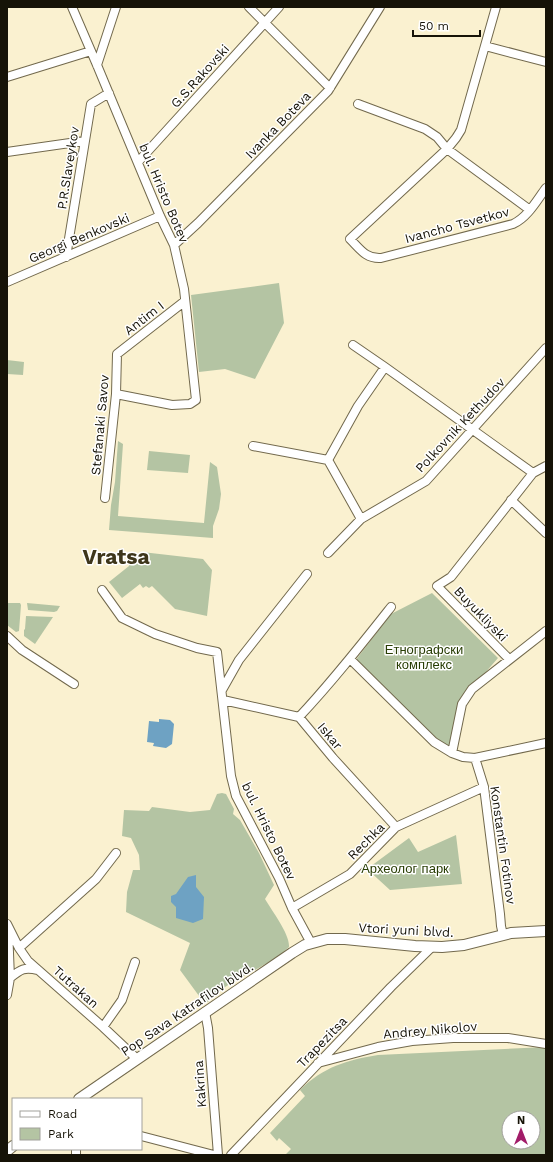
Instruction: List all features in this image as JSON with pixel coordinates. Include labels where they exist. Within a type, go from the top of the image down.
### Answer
[{"type":"street","name":"bul. Hristo Botev","points":[[72,7],[160,216],[174,245],[184,289],[196,400],[190,404],[172,405],[116,394]]},
{"type":"street","points":[[97,64],[116,7]]},
{"type":"street","points":[[248,7],[265,22],[330,88]]},
{"type":"street","name":"G.S.Rakovski","points":[[138,162],[279,7]]},
{"type":"street","name":"Ivanka Boteva","points":[[174,245],[198,223],[330,88],[380,7]]},
{"type":"street","points":[[447,149],[461,130],[496,7]]},
{"type":"street","points":[[485,46],[546,62]]},
{"type":"street","points":[[7,77],[91,51]]},
{"type":"street","name":"P.R.Slaveykov","points":[[66,257],[91,104],[109,93]]},
{"type":"street","points":[[358,104],[425,128],[437,137],[447,149],[530,210]]},
{"type":"street","points":[[7,152],[84,141]]},
{"type":"street","name":"Ivancho Tsvetkov","points":[[447,149],[350,240],[368,256],[381,258],[513,224],[525,217],[546,188]]},
{"type":"street","name":"Georgi Benkovski","points":[[7,282],[160,216]]},
{"type":"street","name":"Antim I","points":[[117,354],[185,301]]},
{"type":"street","points":[[353,346],[385,367],[533,473]]},
{"type":"street","name":"Polkovnik Kethudov","points":[[328,553],[361,519],[426,481],[546,348]]},
{"type":"street","name":"Stefanaki Savov","points":[[105,498],[116,394],[117,354]]},
{"type":"street","points":[[328,460],[358,406],[385,367]]},
{"type":"street","points":[[253,446],[328,460]]},
{"type":"street","points":[[328,460],[361,519]]},
{"type":"street","points":[[546,466],[533,473],[511,500],[546,533]]},
{"type":"street","name":"Buyukliyski","points":[[509,659],[437,586],[451,576],[511,500]]},
{"type":"street","points":[[222,690],[239,660],[307,574]]},
{"type":"street","name":"bul. Hristo Botev","points":[[102,590],[122,618],[155,634],[197,648],[217,652],[231,776],[236,796],[311,943]]},
{"type":"street","points":[[223,700],[299,717],[350,659],[391,607]]},
{"type":"street","points":[[452,753],[462,704],[472,688],[546,630]]},
{"type":"street","points":[[7,636],[22,650],[74,684]]},
{"type":"street","points":[[7,644],[18,646]]},
{"type":"street","points":[[350,659],[434,742],[463,758],[476,758],[546,743]]},
{"type":"street","name":"Iskar","points":[[299,717],[333,758],[396,827]]},
{"type":"street","name":"Konstantin Fotinov","points":[[476,758],[484,787],[503,935]]},
{"type":"street","name":"Rechka","points":[[292,908],[350,874],[396,827],[484,787]]},
{"type":"street","points":[[19,948],[96,879],[116,852]]},
{"type":"street","points":[[7,924],[10,978],[7,995]]},
{"type":"street","name":"Tutrakan","points":[[7,924],[19,948],[28,961],[137,1059]]},
{"type":"street","name":"Vtori yuni blvd.","points":[[311,943],[345,939],[404,945],[464,945],[503,935],[546,931]]},
{"type":"street","name":"Pop Sava Katrafilov blvd.","points":[[80,1098],[205,1012],[299,949],[311,943]]},
{"type":"street","name":"Trapezitsa","points":[[231,1155],[407,970],[432,946]]},
{"type":"street","points":[[103,1027],[122,1000],[135,962]]},
{"type":"street","points":[[10,978],[18,971],[28,968],[39,970]]},
{"type":"street","name":"Kakrina","points":[[205,1012],[208,1028],[218,1155]]},
{"type":"street","name":"Andrey Nikolov","points":[[318,1063],[378,1047],[412,1041],[453,1038],[508,1038],[546,1044]]},
{"type":"street","points":[[142,1136],[214,1155]]},
{"type":"green space","points":[[279,283],[284,323],[255,379],[225,369],[199,372],[191,295]]},
{"type":"green space","points":[[7,360],[24,362],[23,375],[7,374]]},
{"type":"green space","points":[[118,441],[123,444],[118,516],[204,523],[210,462],[217,467],[221,494],[219,509],[213,526],[213,538],[109,530]]},
{"type":"green space","points":[[149,451],[190,455],[188,473],[147,470]]},
{"type":"green space","points":[[142,552],[203,559],[212,570],[207,616],[175,609],[152,586],[149,588],[146,586],[143,588],[140,584],[122,598],[109,582],[129,566],[132,560]]},
{"type":"green space","name":"Етнографски комплекс","points":[[432,593],[498,658],[458,704],[449,745],[441,746],[355,661],[391,614]]},
{"type":"green space","points":[[7,603],[20,603],[21,605],[19,631],[16,632],[7,625]]},
{"type":"green space","points":[[27,603],[60,606],[57,611],[54,612],[28,610]]},
{"type":"green space","points":[[26,616],[53,617],[35,644],[24,636]]},
{"type":"green space","points":[[217,794],[226,794],[234,809],[233,814],[240,820],[259,853],[274,885],[265,899],[284,929],[289,942],[289,947],[269,962],[227,986],[208,1002],[202,1000],[180,970],[190,943],[126,912],[127,892],[133,870],[140,870],[139,855],[131,838],[122,836],[124,810],[149,811],[152,807],[190,812],[210,810]]},
{"type":"green space","name":"Археолог парк","points":[[456,835],[462,884],[390,890],[367,869],[409,838],[418,852]]},
{"type":"green space","points":[[546,1047],[546,1155],[285,1155],[291,1149],[279,1138],[277,1141],[270,1133],[305,1096],[300,1090],[327,1070],[356,1059],[378,1055]]},
{"type":"water","points":[[159,719],[170,720],[174,724],[172,744],[166,748],[153,746],[154,743],[147,742],[149,721],[159,722]]},
{"type":"water","points":[[196,875],[196,887],[204,897],[203,919],[193,923],[176,918],[176,907],[171,902],[171,896],[176,894],[188,877]]},
{"type":"district","name":"Vratsa","points":[[116,556]]}]
